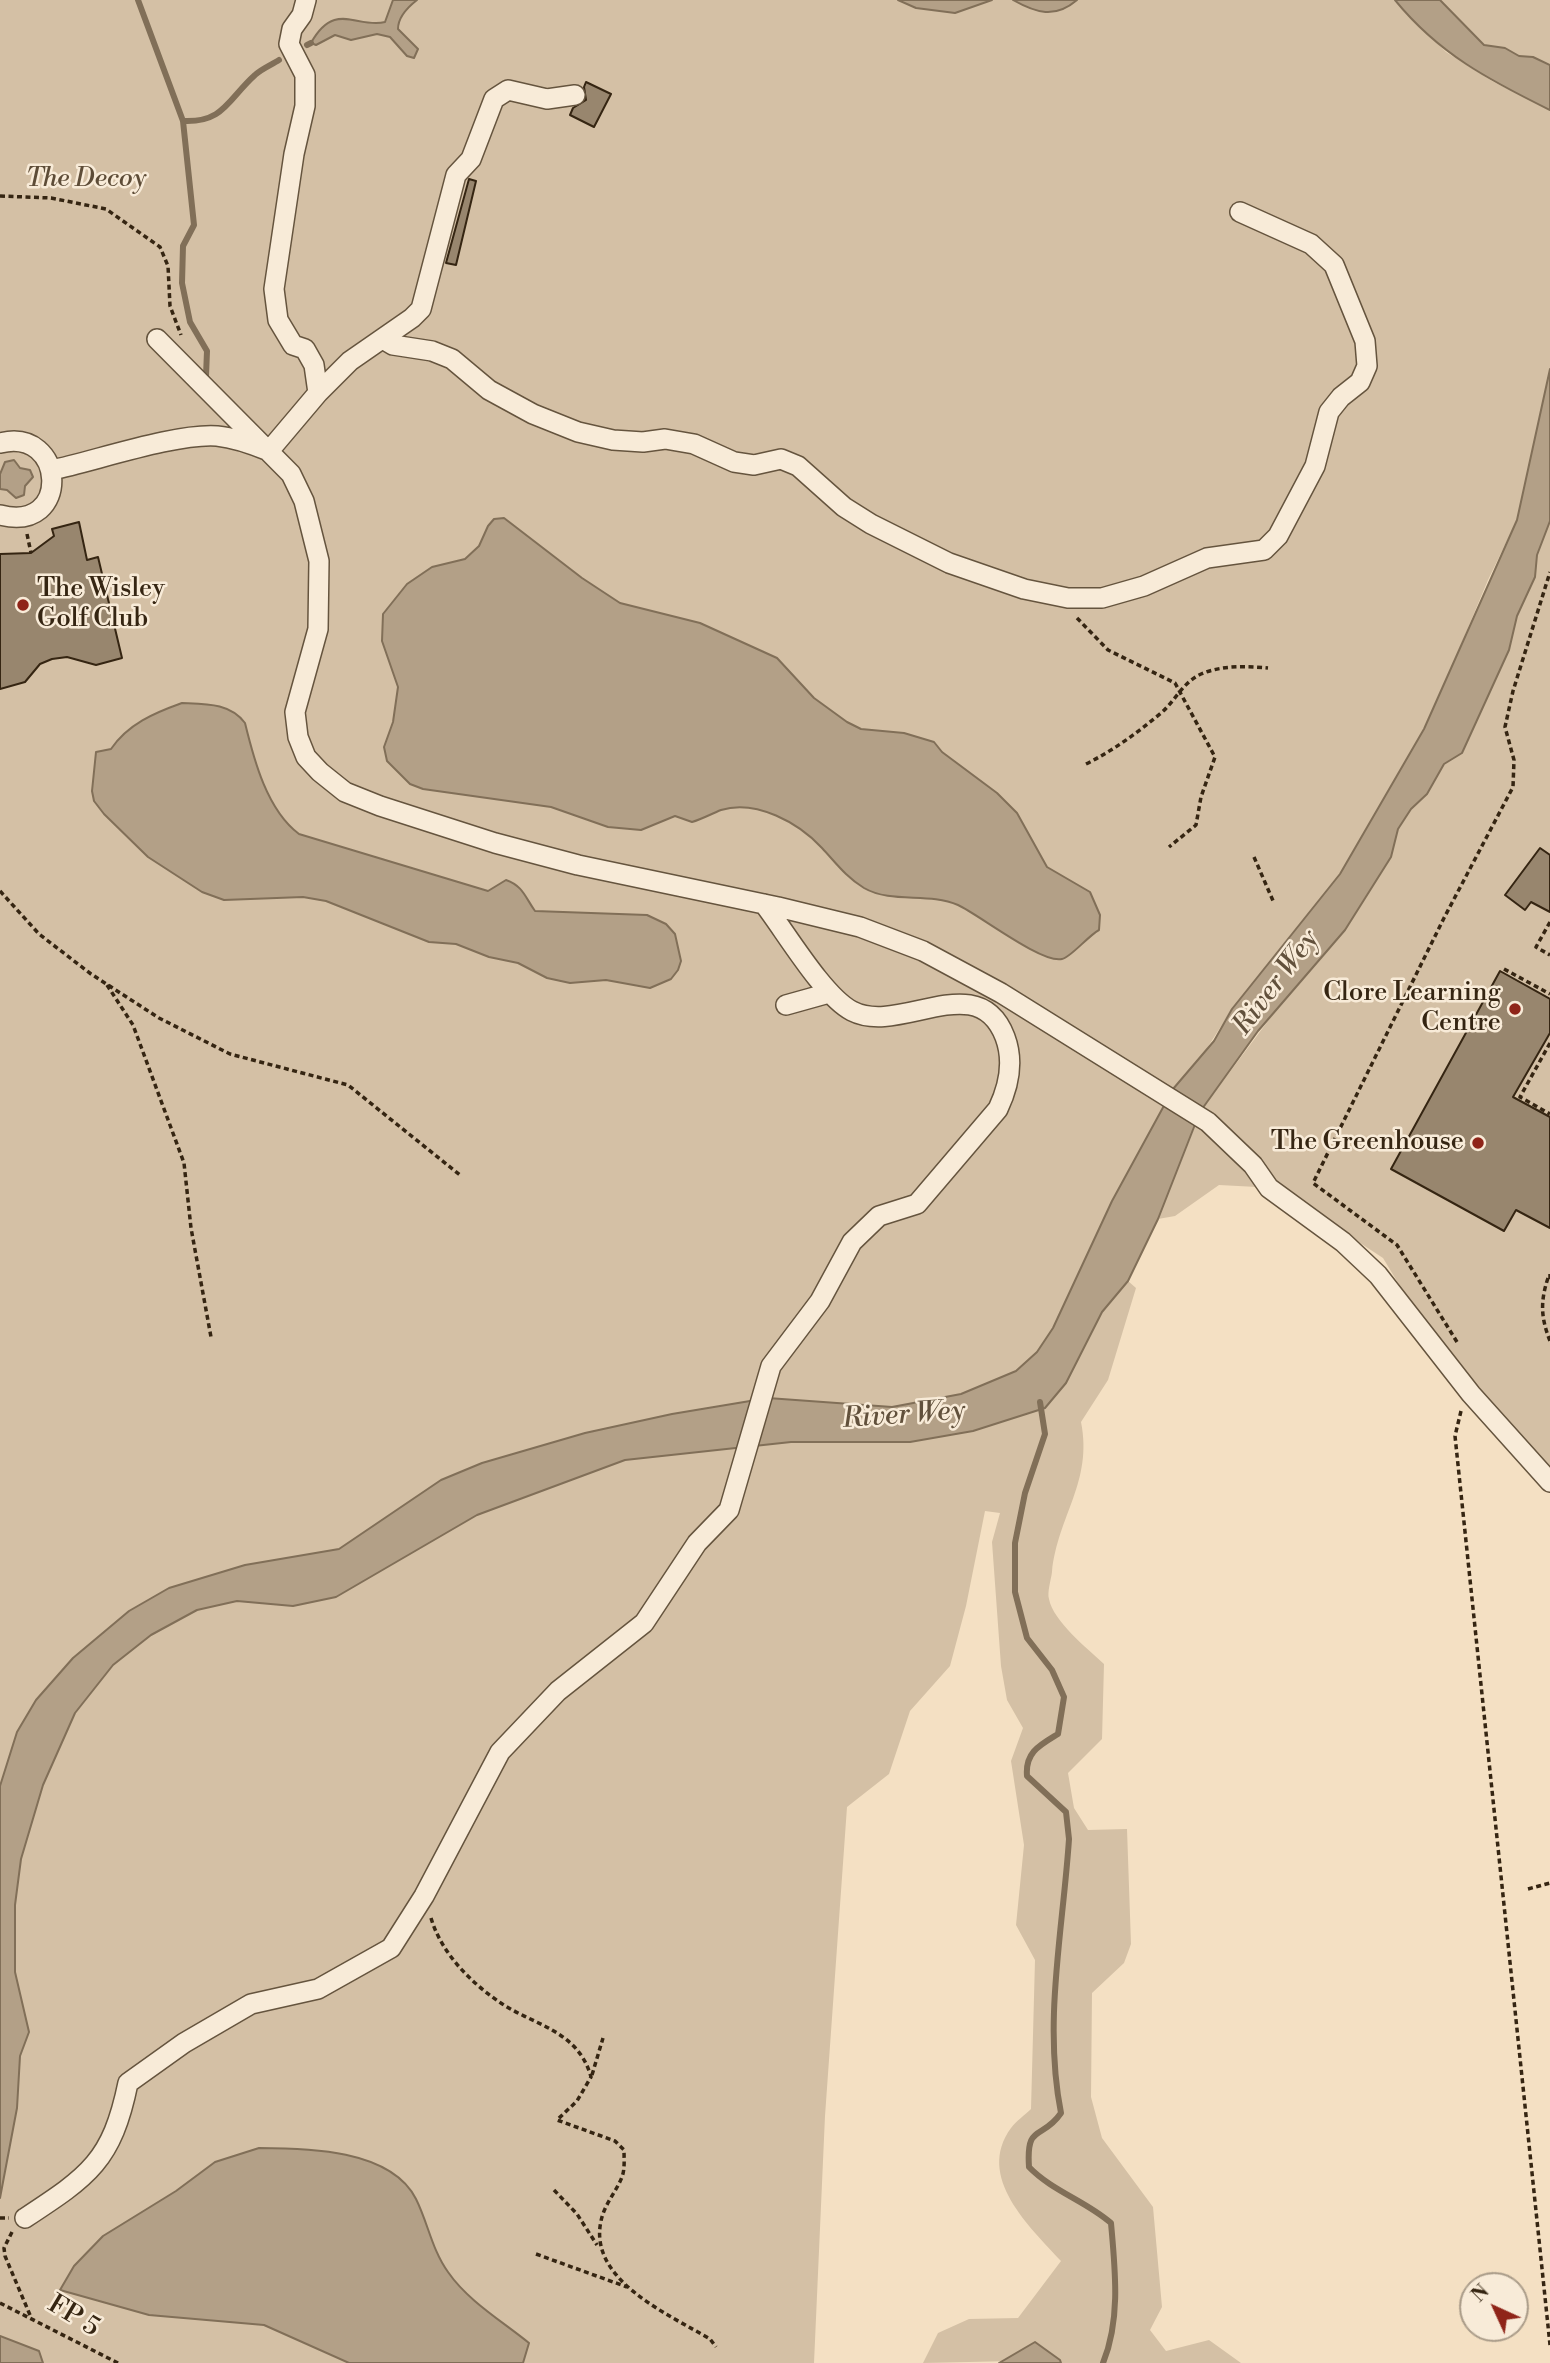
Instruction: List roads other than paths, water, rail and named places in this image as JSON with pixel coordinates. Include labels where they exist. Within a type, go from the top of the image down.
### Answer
[{"type":"lane","points":[[306,0],[302,15],[292,29],[289,44],[304,75],[305,106],[294,154],[274,289],[278,320],[293,345],[306,349],[314,365],[318,393]]},
{"type":"lane","points":[[269,451],[318,393],[350,361],[383,340],[421,309],[456,175],[471,159],[494,99],[508,90],[547,99],[575,95]]},
{"type":"lane","points":[[383,340],[393,345],[432,351],[452,359],[489,390],[533,414],[578,432],[613,440],[643,442],[665,439],[694,444],[734,462],[754,465],[781,459],[798,466],[844,507],[871,524],[949,563],[981,576],[1057,596],[1102,598],[1144,586],[1207,558],[1265,550],[1278,536],[1315,466],[1329,412],[1341,397],[1360,382],[1367,366],[1364,341],[1334,265],[1311,244],[1240,212]]},
{"type":"lane","points":[[157,339],[291,474],[304,501],[319,561],[318,629],[295,712],[306,757],[320,772],[345,792],[495,843],[578,865],[860,927],[923,951],[1001,993],[1151,1084],[1208,1122],[1254,1165],[1269,1188],[1343,1242],[1378,1275],[1471,1394],[1550,1482]]},
{"type":"lane","points":[[52,470],[160,444],[214,436],[240,439],[269,451]]},
{"type":"lane","points":[[0,443],[11,440],[25,442],[37,449],[52,470],[53,489],[40,510],[23,518],[0,515]]},
{"type":"lane","points":[[25,2218],[71,2188],[106,2152],[120,2121],[128,2083],[184,2043],[251,2004],[317,1989],[391,1948],[424,1896],[500,1752],[558,1691],[645,1623],[696,1543],[729,1510],[771,1366],[820,1301],[852,1242],[864,1227],[879,1216],[917,1204],[998,1109],[1006,1091],[1010,1052],[1004,1033],[994,1018],[976,1006],[948,1004],[892,1018],[873,1018],[850,1010],[829,993],[764,904]]},
{"type":"lane","points":[[786,1005],[829,993]]},
{"type":"water","points":[[393,0],[417,0],[407,9],[398,25],[398,29],[418,49],[414,58],[407,56],[390,37],[377,34],[351,40],[335,35],[316,45],[311,43],[320,30],[338,19],[385,22]]},
{"type":"water","points":[[898,0],[992,0],[955,13],[916,8]]},
{"type":"water","points":[[1013,0],[1077,0],[1061,10],[1045,12]]},
{"type":"water","points":[[1395,0],[1440,0],[1484,45],[1505,48],[1519,56],[1533,57],[1550,65],[1550,110],[1506,88],[1447,51]]},
{"type":"water","name":"River Wey","points":[[1550,369],[1550,521],[1537,555],[1535,577],[1517,616],[1509,650],[1462,753],[1444,764],[1427,794],[1411,809],[1398,829],[1391,857],[1345,930],[1258,1031],[1202,1109],[1173,1089],[1214,1041],[1232,1009],[1340,874],[1424,729],[1517,520]]},
{"type":"water","points":[[14,460],[20,468],[30,470],[33,477],[25,486],[24,495],[16,498],[7,490],[0,489],[0,474],[5,462]]},
{"type":"water","points":[[504,518],[582,578],[620,603],[700,623],[777,658],[814,698],[847,722],[861,729],[904,733],[934,742],[942,752],[997,793],[1017,813],[1047,867],[1090,892],[1100,915],[1099,930],[1065,958],[1040,954],[958,905],[935,899],[886,896],[864,888],[801,830],[776,816],[748,808],[721,810],[692,822],[675,816],[641,830],[608,827],[551,807],[423,789],[410,784],[387,761],[384,747],[393,722],[398,687],[382,641],[383,614],[407,584],[432,567],[465,559],[479,546],[494,519]]},
{"type":"water","points":[[182,703],[209,704],[225,708],[239,716],[245,723],[270,798],[278,812],[299,834],[488,891],[506,880],[520,889],[535,911],[647,915],[666,924],[675,934],[681,961],[678,970],[671,979],[650,988],[606,980],[570,983],[547,978],[518,963],[489,957],[456,944],[429,942],[326,901],[303,897],[224,900],[202,892],[148,857],[104,814],[94,801],[92,791],[96,752],[111,749],[125,733],[142,720]]},
{"type":"water","name":"River Wey","points":[[1166,1102],[1196,1122],[1158,1219],[1128,1281],[1102,1312],[1066,1383],[1045,1408],[973,1431],[910,1442],[791,1442],[625,1460],[477,1515],[336,1597],[293,1606],[237,1601],[197,1610],[151,1635],[113,1665],[75,1713],[43,1785],[21,1859],[15,1905],[15,1972],[29,2032],[20,2056],[17,2108],[0,2198],[0,1786],[17,1732],[36,1700],[73,1658],[129,1611],[169,1588],[245,1565],[339,1549],[441,1480],[482,1463],[585,1433],[672,1414],[768,1398],[892,1407],[961,1394],[1016,1371],[1037,1352],[1053,1328],[1112,1201]]},
{"type":"water","points":[[259,2148],[300,2149],[346,2155],[388,2170],[404,2182],[416,2199],[443,2264],[456,2282],[475,2301],[529,2343],[523,2363],[349,2363],[264,2325],[149,2315],[60,2290],[74,2266],[103,2236],[176,2191],[215,2162]]},
{"type":"water","points":[[0,2336],[39,2351],[43,2363],[0,2363]]},
{"type":"water","points":[[1035,2342],[1061,2363],[999,2363]]},
{"type":"waterway","points":[[138,0],[183,121],[194,225],[183,246],[182,283],[190,322],[207,351],[206,376]]},
{"type":"waterway","points":[[307,45],[311,43]]},
{"type":"waterway","points":[[183,121],[197,121],[217,114],[257,73],[279,60]]},
{"type":"waterway","points":[[1040,1402],[1045,1434],[1025,1493],[1015,1543],[1015,1592],[1027,1638],[1052,1670],[1064,1697],[1058,1734],[1031,1755],[1027,1776],[1066,1812],[1069,1839],[1054,2010],[1056,2079],[1061,2113],[1033,2138],[1030,2144],[1029,2167],[1048,2183],[1111,2223],[1115,2276],[1114,2311],[1109,2346],[1103,2363]]},
{"type":"place","name":"The Wisley Golf Club","points":[[23,605]]},
{"type":"place","name":"Clore Learning Centre","points":[[1515,1009]]},
{"type":"place","name":"The Greenhouse","points":[[1478,1143]]},
{"type":"park label","name":"The Decoy","points":[[86,180]]}]
